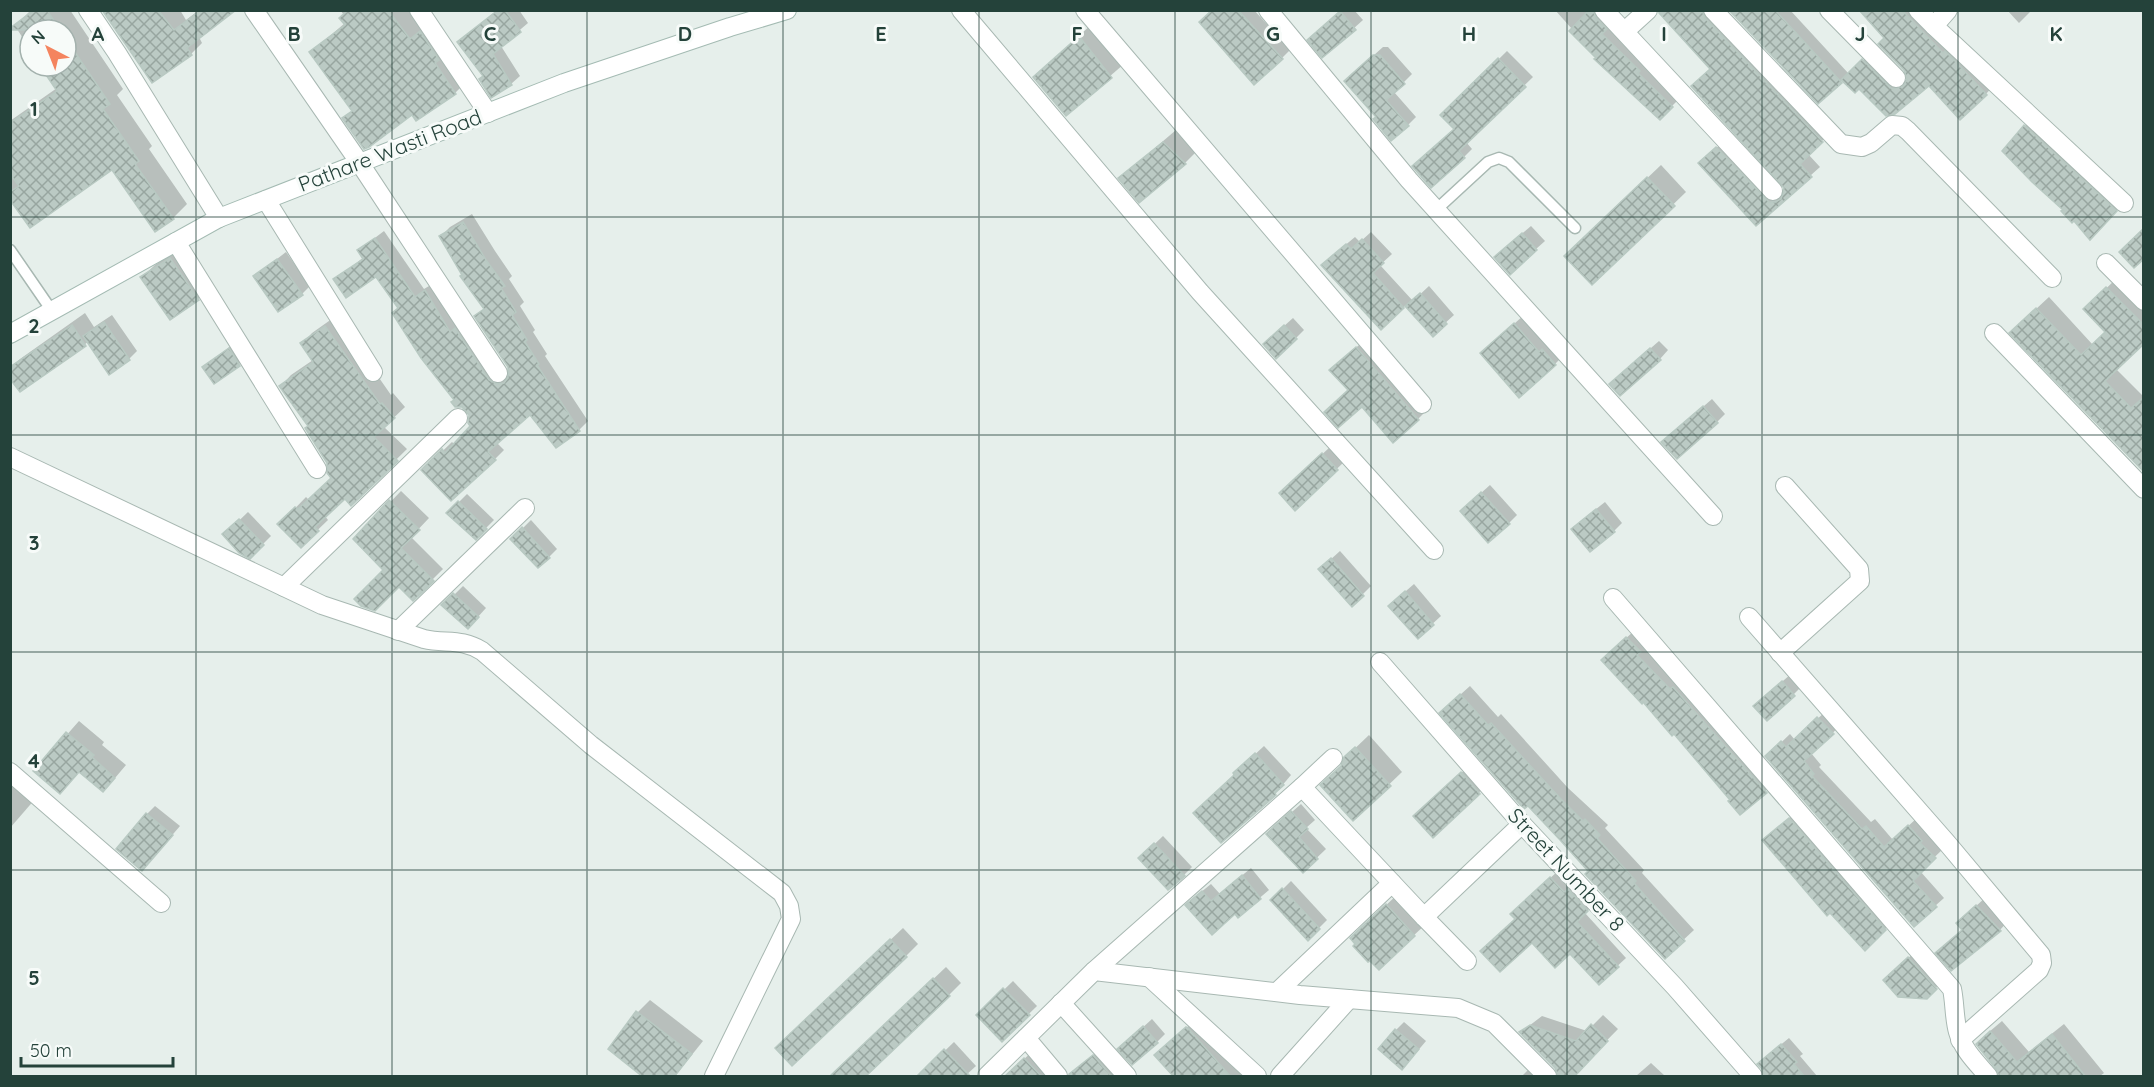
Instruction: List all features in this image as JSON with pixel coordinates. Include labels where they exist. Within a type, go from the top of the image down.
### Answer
[{"type":"street","points":[[88,10],[219,218]]},
{"type":"street","points":[[254,10],[359,162],[498,373]]},
{"type":"street","points":[[419,10],[488,112]]},
{"type":"street","name":"Pathare Wasti Road","points":[[10,334],[219,218],[575,80],[787,10]]},
{"type":"street","points":[[961,10],[1200,292],[1434,550]]},
{"type":"street","points":[[1085,10],[1422,404]]},
{"type":"street","points":[[1268,10],[1409,180],[1713,516]]},
{"type":"street","points":[[1604,10],[1773,191]]},
{"type":"street","points":[[1625,31],[1648,10]]},
{"type":"street","points":[[1713,10],[1841,144],[1862,147],[1871,143],[1892,125],[1902,126],[2052,278]]},
{"type":"street","points":[[1829,10],[1896,78]]},
{"type":"street","points":[[1918,10],[2124,203]]},
{"type":"street","points":[[1934,26],[1948,10]]},
{"type":"street","points":[[266,200],[373,372]]},
{"type":"street","points":[[176,242],[317,468]]},
{"type":"street","points":[[2106,263],[2144,302]]},
{"type":"street","points":[[1994,333],[2144,489]]},
{"type":"street","points":[[284,587],[458,418]]},
{"type":"street","points":[[10,457],[322,605],[398,632],[438,642],[470,643],[591,745],[782,892],[789,906],[791,919],[714,1077]]},
{"type":"street","points":[[1780,653],[1860,580],[1859,569],[1785,486]]},
{"type":"street","points":[[398,632],[525,508]]},
{"type":"street","points":[[1613,598],[1952,989],[1960,1040],[1988,1077]]},
{"type":"street","points":[[1749,617],[2041,955],[2042,963],[2039,970],[1960,1040]]},
{"type":"street","name":"Street Number 8","points":[[1380,662],[1522,824],[1675,987],[1753,1077]]},
{"type":"street","points":[[987,1077],[1094,971],[1333,758]]},
{"type":"street","points":[[10,772],[161,903]]},
{"type":"street","points":[[1302,787],[1467,961]]},
{"type":"street","points":[[1424,917],[1522,824]]},
{"type":"street","points":[[1278,992],[1392,884]]},
{"type":"street","points":[[1094,971],[1278,992],[1458,1008],[1494,1023],[1547,1077]]},
{"type":"street","points":[[1149,976],[1257,1077]]},
{"type":"street","points":[[1280,1077],[1349,999]]},
{"type":"street","points":[[1061,1003],[1127,1077]]},
{"type":"street","points":[[1026,1038],[1058,1077]]},
{"type":"lane","points":[[1437,209],[1488,162],[1499,158],[1509,162],[1575,228]]},
{"type":"lane","points":[[10,250],[52,311]]},
{"type":"building","points":[[34,10],[47,10],[52,18],[23,18]]},
{"type":"building","points":[[102,10],[158,10],[174,30],[201,10],[236,10],[187,48],[192,55],[152,83]]},
{"type":"building","points":[[348,10],[388,10],[410,39],[420,31],[439,60],[435,63],[456,94],[416,121],[412,115],[364,149],[342,118],[352,111],[309,52],[345,25],[339,18]]},
{"type":"building","points":[[498,10],[505,10],[521,32],[493,54],[512,85],[491,98],[479,79],[483,76],[457,42]]},
{"type":"building","points":[[1212,10],[1238,10],[1283,59],[1254,85],[1199,22]]},
{"type":"building","points":[[1589,10],[1593,10],[1596,18],[1607,29],[1602,34],[1673,107],[1660,120],[1594,59],[1596,58],[1569,31]]},
{"type":"building","points":[[1659,10],[1702,10],[1705,18],[1823,142],[1800,164],[1812,177],[1756,226],[1698,163],[1716,147],[1769,202],[1781,199],[1784,188],[1691,86],[1710,69],[1659,13]]},
{"type":"building","points":[[1729,10],[1775,10],[1842,83],[1818,104]]},
{"type":"building","points":[[1859,10],[1902,10],[1987,95],[1960,120],[1929,86],[1895,114],[1886,116],[1859,89],[1855,93],[1841,80],[1862,59],[1892,89],[1903,86],[1907,80],[1904,70],[1878,44],[1884,38]]},
{"type":"building","points":[[1340,11],[1356,30],[1322,58],[1307,40]]},
{"type":"building","points":[[18,22],[18,30],[10,30]]},
{"type":"building","points":[[1079,36],[1112,78],[1066,116],[1033,77]]},
{"type":"building","points":[[1373,55],[1380,55],[1405,84],[1386,100],[1409,126],[1391,141],[1373,119],[1376,117],[1344,81]]},
{"type":"building","points":[[78,57],[110,104],[103,109],[139,161],[135,164],[174,219],[155,232],[112,170],[30,228],[10,200],[10,192],[19,186],[10,174],[10,123],[57,91],[48,78],[78,78]]},
{"type":"building","points":[[1498,58],[1526,87],[1459,151],[1465,158],[1431,188],[1412,166],[1454,129],[1440,115]]},
{"type":"building","points":[[2024,125],[2117,211],[2090,240],[2074,221],[2072,223],[2061,211],[2063,210],[2002,151]]},
{"type":"building","points":[[1163,142],[1186,164],[1139,203],[1118,178]]},
{"type":"building","points":[[1647,177],[1675,206],[1592,285],[1564,256]]},
{"type":"building","points":[[463,222],[505,286],[501,288],[516,312],[512,315],[527,340],[525,342],[539,364],[537,365],[580,431],[556,448],[530,415],[488,452],[496,460],[451,501],[421,470],[442,449],[445,453],[470,426],[469,415],[462,407],[455,407],[451,402],[454,400],[421,358],[392,313],[398,308],[376,277],[346,298],[333,279],[363,259],[357,250],[375,238],[415,297],[425,290],[450,332],[455,328],[489,380],[498,384],[504,383],[508,377],[508,367],[474,316],[484,309],[460,276],[462,275],[439,236]]},
{"type":"building","points":[[2144,228],[2144,259],[2134,268],[2119,252]]},
{"type":"building","points":[[1522,233],[1537,250],[1510,275],[1494,257]]},
{"type":"building","points":[[1362,239],[1384,263],[1373,273],[1404,308],[1381,330],[1321,265],[1346,244],[1351,249]]},
{"type":"building","points":[[170,258],[199,300],[170,320],[140,277]]},
{"type":"building","points":[[277,259],[303,295],[278,312],[253,276]]},
{"type":"building","points":[[2106,287],[2144,325],[2144,344],[2105,381],[2131,408],[2144,397],[2144,472],[2009,333],[2036,308],[2081,355],[2105,332],[2083,309]]},
{"type":"building","points":[[1420,293],[1447,324],[1433,337],[1405,306]]},
{"type":"building","points":[[104,322],[130,360],[109,375],[83,336]]},
{"type":"building","points":[[1514,323],[1539,352],[1542,349],[1556,365],[1519,398],[1480,353]]},
{"type":"building","points":[[72,325],[86,346],[20,392],[10,379],[10,367]]},
{"type":"building","points":[[1284,325],[1297,339],[1276,359],[1263,344]]},
{"type":"building","points":[[325,326],[380,404],[382,403],[395,418],[374,437],[398,461],[351,506],[345,499],[315,527],[319,531],[301,548],[277,524],[295,507],[298,509],[331,478],[327,473],[327,463],[305,428],[308,426],[279,386],[313,362],[300,343]]},
{"type":"building","points":[[1356,347],[1419,420],[1393,443],[1362,407],[1338,428],[1324,412],[1348,390],[1329,370]]},
{"type":"building","points":[[229,348],[240,366],[214,384],[202,367]]},
{"type":"building","points":[[1650,348],[1661,360],[1620,396],[1609,384]]},
{"type":"building","points":[[1703,406],[1718,423],[1677,459],[1661,442]]},
{"type":"building","points":[[1322,453],[1338,470],[1295,511],[1279,493]]},
{"type":"building","points":[[1481,492],[1510,524],[1488,543],[1460,511]]},
{"type":"building","points":[[389,500],[420,530],[401,548],[434,581],[413,601],[399,587],[375,611],[361,606],[354,599],[383,570],[353,539]]},
{"type":"building","points":[[458,501],[487,529],[476,540],[446,513]]},
{"type":"building","points":[[1596,509],[1615,532],[1590,552],[1571,529]]},
{"type":"building","points":[[239,519],[264,545],[250,559],[239,553],[222,534]]},
{"type":"building","points":[[522,527],[550,558],[538,568],[510,539]]},
{"type":"building","points":[[1331,558],[1364,596],[1352,607],[1318,569]]},
{"type":"building","points":[[1405,591],[1434,625],[1418,639],[1388,606]]},
{"type":"building","points":[[453,593],[479,617],[468,629],[441,605]]},
{"type":"building","points":[[1626,637],[1641,652],[1637,655],[1670,689],[1673,687],[1767,793],[1740,815],[1674,734],[1672,736],[1643,702],[1642,704],[1601,660]]},
{"type":"building","points":[[1782,681],[1795,696],[1767,721],[1753,706]]},
{"type":"building","points":[[1460,694],[1488,725],[1491,723],[1559,797],[1600,835],[1597,838],[1685,941],[1665,959],[1585,874],[1588,871],[1561,841],[1528,806],[1524,809],[1439,713]]},
{"type":"building","points":[[1817,717],[1834,734],[1804,761],[1814,774],[1812,776],[1862,829],[1866,826],[1884,847],[1908,825],[1922,841],[1920,843],[1936,858],[1913,881],[1937,907],[1914,927],[1765,756],[1781,741],[1786,747]]},
{"type":"building","points":[[66,732],[94,755],[92,757],[115,778],[103,792],[79,772],[60,794],[33,771]]},
{"type":"building","points":[[1355,747],[1391,786],[1353,821],[1320,785],[1341,766],[1344,757]]},
{"type":"building","points":[[1255,753],[1284,785],[1275,793],[1276,795],[1221,843],[1193,813]]},
{"type":"building","points":[[1461,772],[1480,794],[1433,838],[1413,816]]},
{"type":"building","points":[[1291,811],[1308,829],[1299,837],[1318,859],[1303,873],[1266,834]]},
{"type":"building","points":[[146,813],[173,835],[142,871],[116,849]]},
{"type":"building","points":[[1789,818],[1886,930],[1865,951],[1830,913],[1827,916],[1762,840]]},
{"type":"building","points":[[1154,843],[1185,876],[1168,890],[1138,858]]},
{"type":"building","points":[[1242,875],[1261,899],[1238,918],[1235,914],[1212,935],[1185,905],[1202,891],[1211,901]]},
{"type":"building","points":[[1550,877],[1564,892],[1568,889],[1588,911],[1577,922],[1619,967],[1599,985],[1570,954],[1555,968],[1532,943],[1500,972],[1480,951],[1515,919],[1510,914]]},
{"type":"building","points":[[1282,888],[1320,929],[1308,941],[1270,900]]},
{"type":"building","points":[[1386,904],[1415,936],[1379,970],[1353,946],[1355,944],[1350,938]]},
{"type":"building","points":[[1976,905],[2001,931],[1951,971],[1935,953],[1962,930],[1956,923]]},
{"type":"building","points":[[890,939],[907,957],[792,1066],[775,1048]]},
{"type":"building","points":[[1908,957],[1937,989],[1927,999],[1898,997],[1883,980]]},
{"type":"building","points":[[933,978],[950,996],[865,1077],[829,1077]]},
{"type":"building","points":[[1003,988],[1030,1015],[1002,1042],[976,1015]]},
{"type":"building","points":[[636,1011],[692,1054],[674,1077],[643,1077],[608,1049]]},
{"type":"building","points":[[1591,1024],[1608,1041],[1574,1077],[1558,1077],[1555,1068],[1519,1032],[1530,1025],[1576,1041]]},
{"type":"building","points":[[1143,1026],[1158,1043],[1132,1065],[1117,1049]]},
{"type":"building","points":[[1186,1027],[1231,1077],[1174,1077],[1154,1055]]},
{"type":"building","points":[[1395,1029],[1419,1049],[1402,1070],[1378,1049]]},
{"type":"building","points":[[1990,1031],[2017,1062],[2052,1034],[2086,1077],[1999,1077],[1996,1069],[1976,1044]]},
{"type":"building","points":[[1781,1044],[1797,1062],[1794,1064],[1805,1077],[1764,1077],[1762,1069],[1757,1064]]},
{"type":"building","points":[[944,1049],[971,1077],[916,1077]]},
{"type":"building","points":[[1093,1055],[1112,1077],[1069,1077],[1069,1074]]},
{"type":"building","points":[[1024,1058],[1042,1077],[1004,1077]]}]
